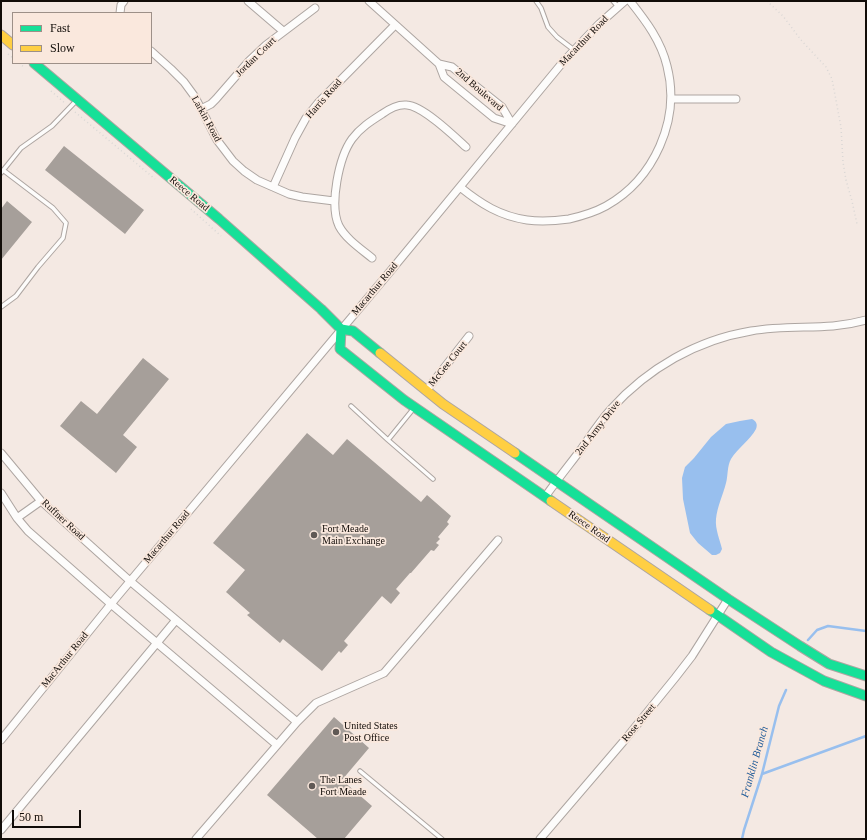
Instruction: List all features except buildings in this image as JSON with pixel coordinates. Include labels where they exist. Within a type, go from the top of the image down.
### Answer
[{"type":"street","points":[[120,12],[121,5],[124,1]]},
{"type":"street","points":[[248,1],[283,31]]},
{"type":"street","name":"2nd Boulevard","points":[[369,1],[439,64],[444,77],[494,118],[512,124]]},
{"type":"street","name":"Macarthur Road","points":[[130,581],[574,50],[616,4],[625,1]]},
{"type":"street","points":[[460,187],[472,198],[488,208],[505,215],[544,222],[578,217],[606,206],[630,188],[641,177],[651,164],[660,148],[669,116],[671,99],[668,67],[663,53],[649,26],[630,1]]},
{"type":"street","name":"Jordan Court","points":[[201,109],[211,104],[249,61],[266,45],[315,8]]},
{"type":"street","name":"Harris Road","points":[[273,187],[295,138],[306,118],[318,103],[395,25]]},
{"type":"street","points":[[1,35],[12,44]]},
{"type":"street","name":"Larkin Road","points":[[152,52],[172,69],[184,82],[195,98],[216,140],[233,161],[244,171],[257,180],[289,194],[334,201]]},
{"type":"street","name":"Reece Road","points":[[35,64],[219,219],[321,309],[341,330],[353,331],[443,404],[596,510],[789,640],[829,664],[866,676]]},
{"type":"street","name":"2nd Boulevard","points":[[439,64],[452,67],[502,108],[512,124]]},
{"type":"street","points":[[671,99],[736,99]]},
{"type":"street","points":[[372,258],[345,234],[339,226],[334,201],[341,160],[345,150],[357,132],[366,124],[391,108],[407,104],[426,113],[466,147]]},
{"type":"street","name":"2nd Army Drive","points":[[545,496],[610,410],[652,373],[675,358],[697,347],[732,335],[770,328],[833,326],[851,324],[866,320]]},
{"type":"street","name":"Reece Road","points":[[341,330],[340,349],[404,400],[771,652],[824,681],[866,696]]},
{"type":"street","name":"McGee Court","points":[[426,391],[469,336]]},
{"type":"street","name":"Ruffner Road","points":[[1,453],[41,501],[130,581],[297,722]]},
{"type":"street","points":[[1,493],[17,518],[28,531],[111,604],[277,745]]},
{"type":"street","points":[[17,518],[41,501]]},
{"type":"street","points":[[196,839],[297,722],[316,703],[384,672],[498,540]]},
{"type":"street","name":"MacArthur Road","points":[[1,740],[130,581]]},
{"type":"street","name":"Rose Street","points":[[540,839],[623,742],[675,678],[692,656],[728,599]]},
{"type":"street","points":[[1,830],[176,620]]},
{"type":"lane","points":[[538,2],[548,27],[557,37],[574,50]]},
{"type":"lane","points":[[1,307],[16,296],[63,238],[66,223],[53,208],[2,172],[21,148],[52,126],[77,100]]},
{"type":"lane","points":[[351,406],[433,479]]},
{"type":"lane","points":[[388,440],[415,407]]},
{"type":"lane","points":[[360,771],[442,839]]},
{"type":"path","points":[[767,1],[783,16],[801,40],[826,66],[832,79],[841,127],[843,162],[846,180],[857,224]]},
{"type":"path","points":[[20,64],[28,71]]},
{"type":"path","points":[[49,89],[156,179]]},
{"type":"path","points":[[186,205],[221,236]]},
{"type":"water","points":[[752,419],[756,423],[756,429],[731,459],[729,465],[726,483],[716,519],[717,531],[722,549],[720,553],[712,555],[698,543],[690,533],[683,499],[682,478],[685,467],[711,437],[726,424]]},
{"type":"waterway","name":"Franklin Branch","points":[[808,640],[817,630],[828,626],[866,631]]},
{"type":"waterway","name":"Franklin Branch","points":[[742,839],[762,774],[779,706],[786,690]]},
{"type":"waterway","points":[[762,774],[866,736]]},
{"type":"traffic: fast","points":[[35,64],[219,219],[321,309],[341,329],[353,331],[380,353]]},
{"type":"traffic: fast","points":[[341,329],[340,349],[404,400],[551,501]]},
{"type":"traffic: fast","points":[[515,453],[728,599],[800,646],[829,664],[866,676]]},
{"type":"traffic: fast","points":[[710,610],[771,652],[824,681],[866,696]]},
{"type":"traffic: slow","points":[[1,35],[12,44]]},
{"type":"traffic: slow","points":[[380,353],[443,404],[515,453]]},
{"type":"traffic: slow","points":[[551,501],[710,610]]},
{"type":"place","name":"Fort Meade Main Exchange","points":[[314,535]]},
{"type":"place","name":"United States Post Office","points":[[336,732]]},
{"type":"place","name":"The Lanes Fort Meade","points":[[312,786]]}]
